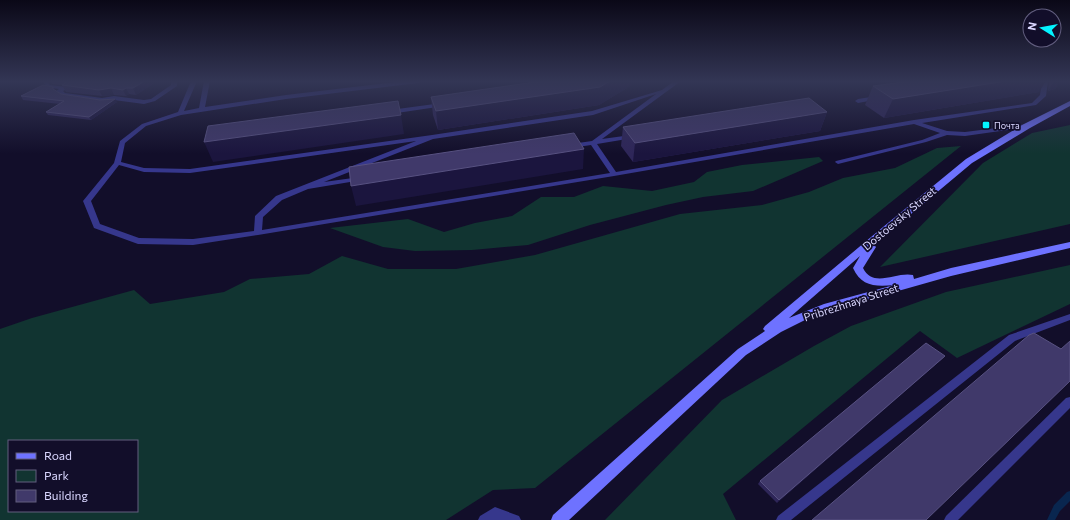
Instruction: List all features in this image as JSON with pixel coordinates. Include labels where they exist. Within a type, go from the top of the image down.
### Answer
[{"type":"main road","name":"Dostoevsky Street","points":[[742,352],[969,160],[1066,105]]},
{"type":"main road","points":[[880,234],[861,261],[858,268],[859,272],[866,278],[875,282],[893,281],[951,272]]},
{"type":"main road","name":"Pribrezhnaya Street","points":[[558,520],[742,352],[777,329],[803,316],[828,307],[951,272],[1070,245]]},
{"type":"lane","points":[[180,112],[183,105]]},
{"type":"lane","points":[[202,110],[203,105]]},
{"type":"lane","points":[[233,105],[180,112],[144,125],[122,142],[117,163],[87,201],[97,226],[138,241],[193,242],[258,233],[614,174],[914,122],[1026,105]]},
{"type":"lane","points":[[383,113],[436,105]]},
{"type":"lane","points":[[117,163],[144,170],[190,171],[432,137],[593,112],[614,105]]},
{"type":"lane","points":[[593,143],[645,105]]},
{"type":"lane","points":[[914,122],[946,133],[965,134],[1027,126]]},
{"type":"lane","points":[[838,162],[924,141],[946,133]]},
{"type":"lane","points":[[562,148],[640,136]]},
{"type":"lane","points":[[258,233],[259,216],[279,198],[432,137]]},
{"type":"lane","points":[[593,143],[614,174]]},
{"type":"lane","points":[[306,187],[369,178]]},
{"type":"lane","points":[[782,520],[1012,338],[1070,317]]},
{"type":"lane","points":[[950,520],[1070,401]]},
{"type":"lane","points":[[484,520],[495,513],[515,520]]},
{"type":"green space","points":[[1070,125],[1070,224],[880,267],[983,163],[1032,133]]},
{"type":"green space","points":[[961,146],[535,488],[493,490],[446,520],[0,520],[0,329],[32,318],[134,290],[150,304],[224,292],[250,279],[309,274],[342,256],[388,269],[456,269],[535,255],[680,214],[762,205],[809,192],[843,178],[895,168],[937,148]]},
{"type":"green space","points":[[819,157],[823,161],[753,191],[703,197],[666,205],[590,225],[528,245],[472,250],[415,251],[383,247],[330,228],[408,219],[444,232],[475,223],[512,216],[541,197],[574,197],[603,186],[652,191],[694,182],[707,172],[742,165]]},
{"type":"green space","points":[[1070,265],[1070,304],[957,358],[920,331],[723,494],[736,520],[605,520],[722,400],[814,346],[851,326],[946,292]]},
{"type":"building","points":[[57,105],[106,105],[89,117],[46,112]]},
{"type":"building","points":[[366,105],[399,105],[401,115],[204,142],[208,126]]},
{"type":"building","points":[[434,105],[475,105],[436,111]]},
{"type":"building","points":[[762,105],[818,105],[827,112],[635,143],[623,127]]},
{"type":"building","points":[[574,133],[584,149],[351,186],[349,167]]},
{"type":"building","points":[[1034,333],[1061,349],[1070,341],[1070,381],[926,520],[812,520],[1029,335]]},
{"type":"building","points":[[926,343],[945,356],[779,500],[760,481]]},
{"type":"waterway","points":[[1051,520],[1057,508],[1070,495]]},
{"type":"place","name":"Почта","points":[[986,125]]}]
